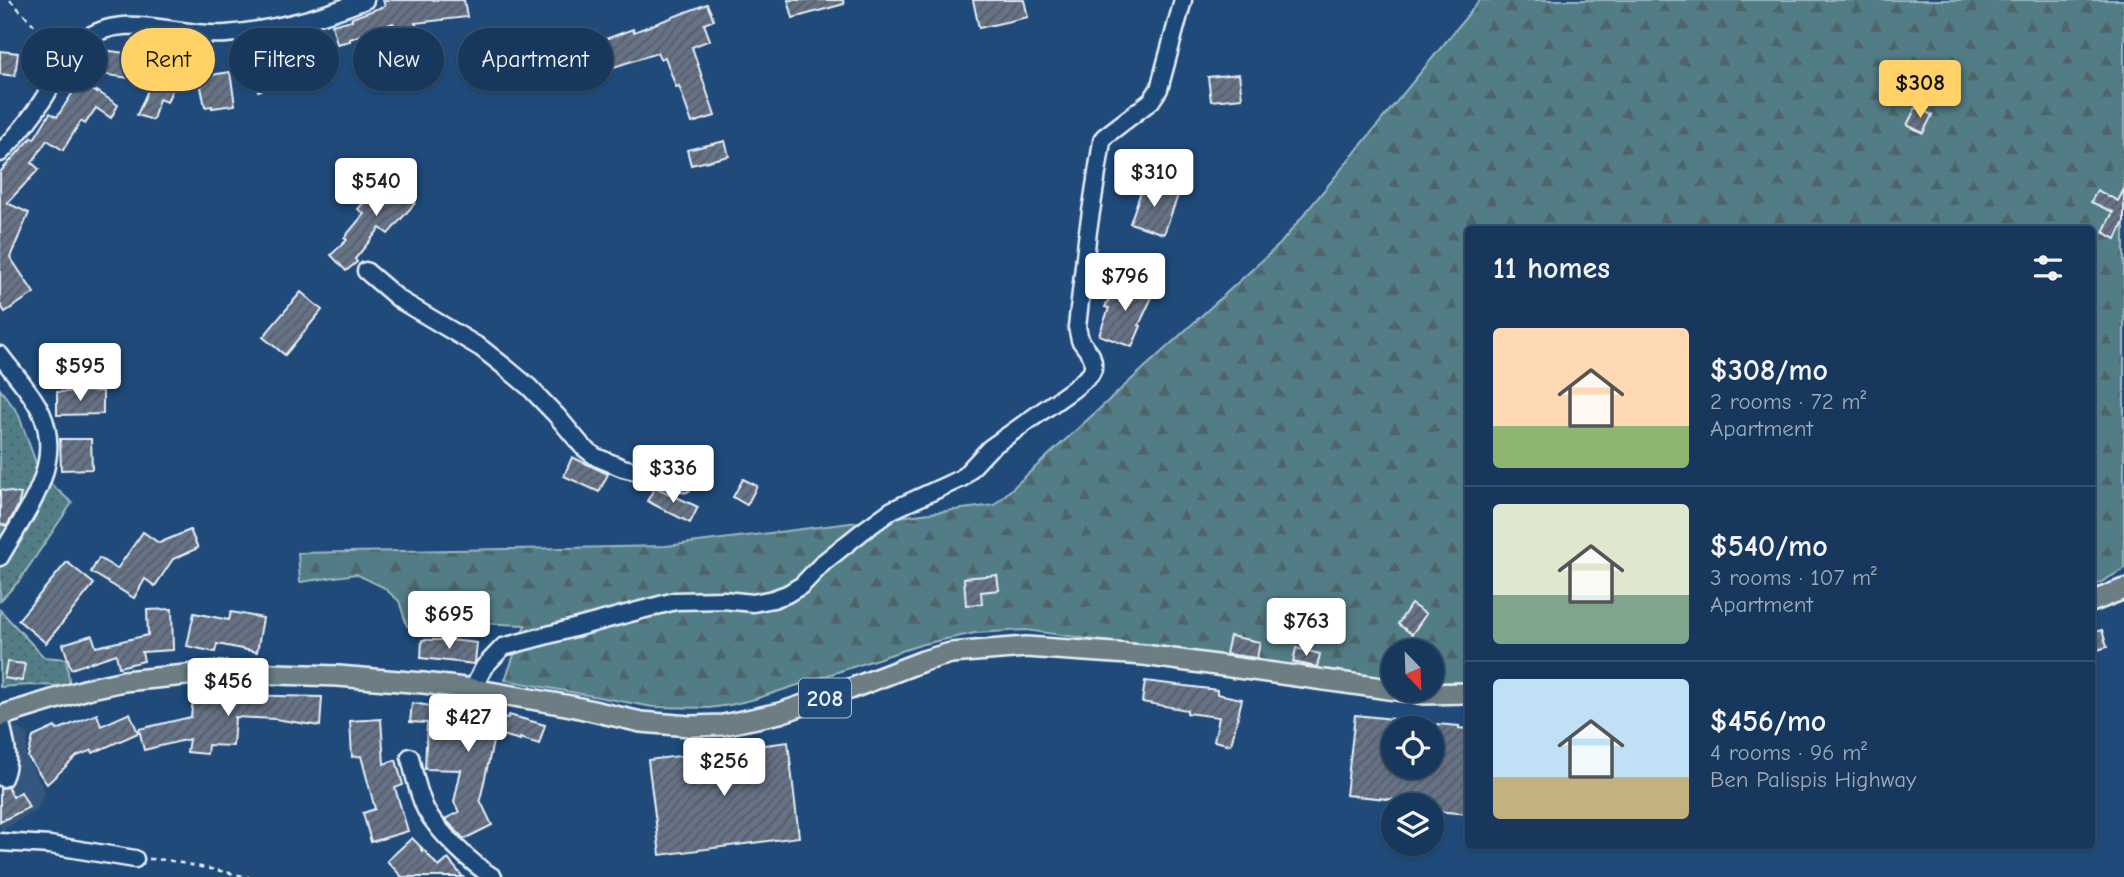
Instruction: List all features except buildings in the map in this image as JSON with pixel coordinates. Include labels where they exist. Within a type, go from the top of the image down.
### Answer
[{"type":"main road","points":[[2095,600],[2124,589]]},
{"type":"main road","name":"208","points":[[0,718],[91,688],[124,681],[217,672],[338,676],[473,689],[571,706],[641,722],[690,726],[723,725],[780,713],[951,653],[1026,647],[1144,655],[1425,694],[1465,693]]},
{"type":"street","points":[[107,29],[138,25],[195,34],[232,33],[306,21],[365,0]]},
{"type":"street","points":[[473,689],[484,667],[503,647],[675,601],[723,600],[753,603],[787,594],[802,585],[824,562],[892,510],[962,478],[990,448],[1090,375],[1093,362],[1080,340],[1077,327],[1087,230],[1102,141],[1151,101],[1160,89],[1183,0]]},
{"type":"street","points":[[0,153],[33,114],[48,91]]},
{"type":"street","points":[[366,271],[400,300],[506,366],[583,447],[596,457],[623,468],[684,483]]},
{"type":"street","points":[[0,355],[24,385],[41,414],[47,429],[48,446],[40,488],[0,556]]},
{"type":"street","points":[[0,718],[8,764],[4,778]]},
{"type":"street","points":[[410,757],[426,811],[455,847],[493,877]]},
{"type":"street","points":[[0,842],[50,845],[135,859]]},
{"type":"path","points":[[10,0],[39,28]]},
{"type":"path","points":[[135,859],[167,860],[249,877]]},
{"type":"shaded area","points":[[15,727],[28,734],[26,757],[45,791],[38,809],[0,832],[0,732]]},
{"type":"green space","points":[[1480,0],[2124,0],[2124,569],[2095,586],[2095,226],[1465,226],[1465,682],[1444,683],[1444,639],[1381,639],[1381,678],[1335,674],[1026,630],[975,633],[923,644],[730,705],[709,708],[653,707],[505,680],[525,625],[429,621],[407,626],[399,601],[383,587],[356,574],[300,582],[298,553],[666,546],[994,505],[1280,244]]},
{"type":"green space","points":[[0,389],[18,413],[40,474],[72,503],[19,581],[0,601]]},
{"type":"green space","points":[[0,610],[44,657],[66,659],[70,686],[0,687]]}]
